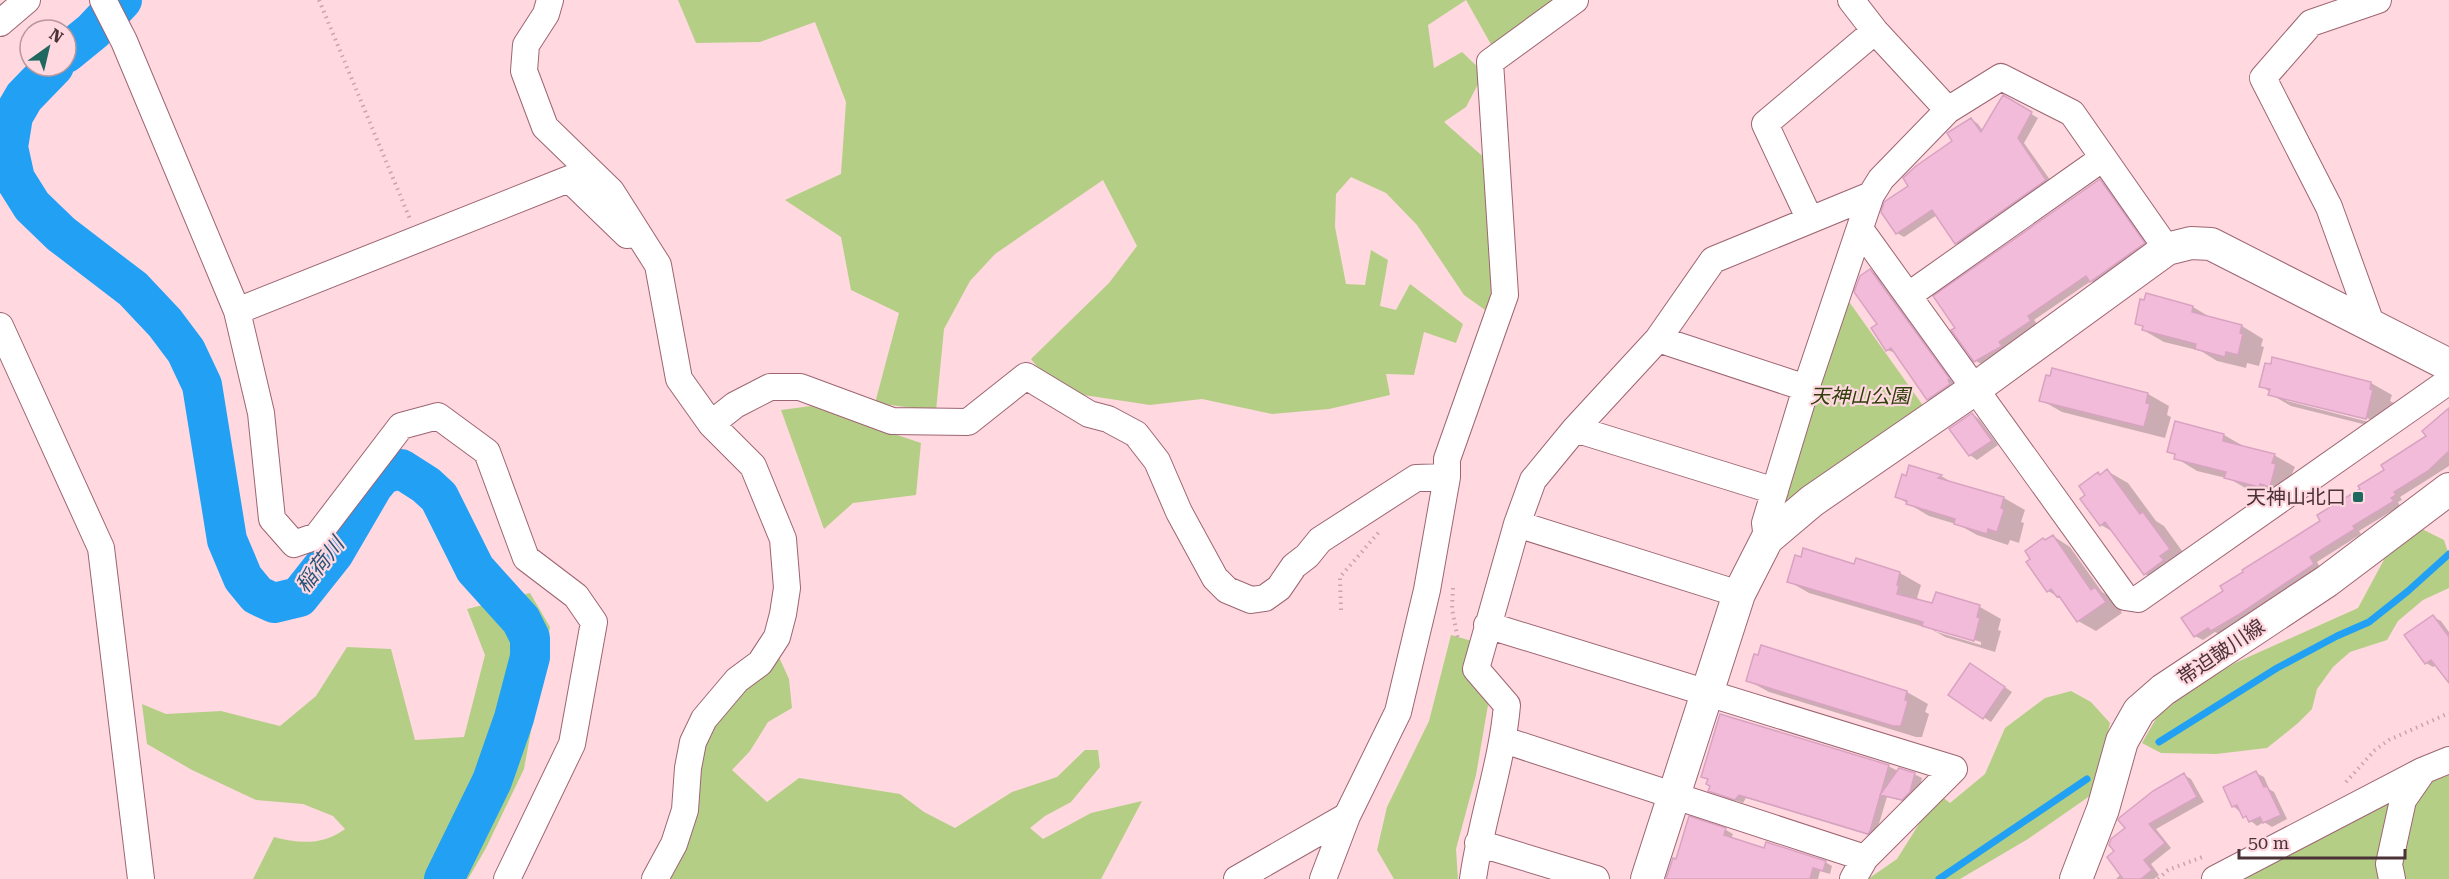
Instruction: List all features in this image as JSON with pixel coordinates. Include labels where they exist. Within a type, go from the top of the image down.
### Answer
[{"type":"street","points":[[0,23],[27,0]]},
{"type":"street","points":[[103,0],[124,41],[237,311],[261,413],[272,519],[294,544],[317,536],[401,426],[438,416],[487,452],[526,558],[576,596],[594,622],[572,744],[507,879]]},
{"type":"street","points":[[550,0],[546,14],[526,45],[524,71],[545,127],[611,191],[658,265],[679,379],[711,424],[753,466],[783,538],[787,588],[777,637],[760,663],[737,680],[704,719],[693,742],[688,768],[685,810],[674,844],[655,879]]},
{"type":"street","points":[[1323,879],[1347,816],[1398,712],[1427,590],[1447,477],[1447,459],[1505,294],[1490,62],[1575,0]]},
{"type":"street","points":[[1851,0],[1875,31],[1948,110]]},
{"type":"street","points":[[2372,326],[2329,207],[2263,78],[2311,23],[2378,0]]},
{"type":"street","points":[[1810,219],[1765,124],[1875,31]]},
{"type":"street","points":[[1767,539],[1765,523],[1806,388],[1871,195],[1881,179],[1948,110],[2001,77],[2072,113],[2167,249]]},
{"type":"street","points":[[545,127],[541,142],[569,179],[658,265]]},
{"type":"street","points":[[1909,296],[2103,158]]},
{"type":"street","points":[[237,311],[569,179]]},
{"type":"street","points":[[1473,879],[1478,843],[1504,740],[1507,705],[1476,669],[1516,524],[1533,480],[1575,429],[1658,339],[1713,260],[1871,195]]},
{"type":"street","points":[[1860,230],[2125,597],[2138,599],[2449,381]]},
{"type":"street","points":[[1647,879],[1739,594],[1767,539],[1812,501],[1976,388],[2167,249],[2191,243],[2211,244],[2449,365]]},
{"type":"street","points":[[0,326],[102,548],[141,879]]},
{"type":"street","points":[[1658,339],[1806,388]]},
{"type":"street","points":[[711,424],[735,405],[770,387],[800,387],[892,421],[968,422],[1026,376],[1089,414],[1108,419],[1136,434],[1157,461],[1179,512],[1215,578],[1227,590],[1251,600],[1265,598],[1279,588],[1294,566],[1307,556],[1320,540],[1416,478],[1447,477]]},
{"type":"street","points":[[1575,429],[1775,491]]},
{"type":"street","name":"帯迫皷川線","points":[[2076,879],[2103,809],[2122,741],[2139,711],[2163,690],[2326,581],[2449,489]]},
{"type":"street","points":[[1516,524],[1739,594]]},
{"type":"street","points":[[1487,625],[1954,769],[1858,868],[1674,795],[1504,740]]},
{"type":"street","points":[[2214,867],[2449,760]]},
{"type":"street","points":[[2392,879],[2390,864],[2403,800],[2422,771]]},
{"type":"street","points":[[1237,879],[1347,816]]},
{"type":"street","points":[[1478,843],[1596,879]]},
{"type":"path","points":[[319,0],[418,239]]},
{"type":"path","points":[[1341,610],[1340,577],[1381,530]]},
{"type":"path","points":[[2345,783],[2375,750],[2389,740],[2449,713]]},
{"type":"path","points":[[2158,879],[2168,870],[2214,867]]},
{"type":"green space","points":[[678,0],[1466,0],[1428,25],[1434,68],[1462,52],[1484,73],[1466,107],[1444,122],[1488,161],[1495,317],[1464,295],[1417,225],[1386,193],[1351,177],[1336,194],[1335,227],[1346,284],[1365,285],[1371,250],[1388,260],[1380,306],[1396,310],[1410,284],[1463,324],[1456,343],[1424,332],[1414,375],[1386,374],[1390,395],[1329,409],[1272,414],[1202,399],[1150,405],[1057,391],[1031,359],[1109,283],[1137,246],[1103,180],[995,254],[970,281],[944,329],[936,411],[875,403],[899,313],[851,290],[841,237],[785,200],[841,174],[846,102],[815,22],[760,42],[696,43]]},
{"type":"green space","points":[[1466,0],[1555,0],[1493,48]]},
{"type":"green space","name":"天神山公園","points":[[1845,296],[1924,407],[1785,504],[1778,500]]},
{"type":"green space","points":[[811,406],[921,443],[916,495],[853,503],[824,529],[781,410]]},
{"type":"green space","points":[[2422,529],[2444,540],[2449,555],[2449,588],[2423,600],[2398,621],[2387,640],[2350,652],[2333,667],[2317,689],[2312,709],[2267,748],[2216,754],[2161,753],[2142,743],[2157,717],[2190,690],[2235,663],[2358,608],[2386,556]]},
{"type":"green space","points":[[530,593],[550,627],[524,769],[486,848],[468,879],[253,879],[274,837],[311,842],[328,838],[345,829],[333,816],[303,804],[256,800],[192,770],[147,744],[142,704],[166,714],[221,711],[280,726],[316,696],[347,647],[391,649],[415,740],[464,737],[485,655],[467,609]]},
{"type":"green space","points":[[1451,635],[1479,643],[1481,670],[1488,705],[1476,775],[1456,849],[1458,879],[1394,879],[1377,850],[1387,807],[1429,721]]},
{"type":"green space","points":[[778,655],[789,679],[792,708],[768,722],[750,751],[732,770],[767,802],[799,778],[900,794],[924,812],[955,828],[1012,792],[1057,777],[1085,750],[1098,750],[1100,767],[1071,802],[1045,816],[1030,828],[1043,839],[1091,813],[1142,801],[1101,879],[663,879],[687,847],[699,801],[696,778],[708,722]]},
{"type":"green space","points":[[2071,691],[2091,702],[2110,723],[2094,793],[2028,839],[1960,879],[1868,879],[1897,859],[1929,808],[1940,795],[1950,803],[1985,774],[2005,728],[2045,698]]},
{"type":"green space","points":[[2449,770],[2449,879],[2232,879]]},
{"type":"building","points":[[2003,95],[2032,112],[2018,138],[2046,180],[1955,244],[1932,210],[1896,234],[1881,212],[1884,202],[1908,186],[1903,178],[1916,166],[1952,141],[1947,133],[1971,118],[1981,132]]},
{"type":"building","points":[[2100,179],[2145,243],[2090,282],[2086,276],[2028,316],[2031,321],[1999,342],[2002,346],[1974,362],[1951,330],[1955,328],[1933,296]]},
{"type":"building","points":[[1870,269],[1950,379],[1948,380],[1950,384],[1927,400],[1891,348],[1886,351],[1871,328],[1877,324],[1854,292],[1860,276]]},
{"type":"building","points":[[2146,293],[2193,306],[2192,312],[2242,325],[2240,333],[2243,334],[2238,355],[2226,352],[2225,357],[2195,349],[2196,344],[2142,330],[2143,326],[2135,324],[2140,299],[2144,300]]},
{"type":"building","points":[[2272,357],[2371,382],[2370,389],[2373,390],[2366,419],[2268,395],[2270,389],[2259,387],[2265,363],[2271,364]]},
{"type":"building","points":[[2052,368],[2148,393],[2146,403],[2150,404],[2144,427],[2039,401],[2046,375],[2050,376]]},
{"type":"building","points":[[2449,408],[2449,451],[2428,471],[2394,492],[2396,495],[2391,498],[2394,501],[2353,526],[2355,529],[2310,557],[2314,564],[2238,615],[2211,631],[2208,628],[2194,637],[2181,618],[2223,591],[2220,586],[2243,572],[2242,570],[2320,521],[2317,515],[2360,489],[2358,486],[2384,470],[2381,465],[2426,436],[2422,431]]},
{"type":"building","points":[[1972,413],[1992,441],[1969,456],[1949,429]]},
{"type":"building","points":[[2175,421],[2224,434],[2223,441],[2275,454],[2272,463],[2276,464],[2270,487],[2260,484],[2259,487],[2224,478],[2226,472],[2174,459],[2175,454],[2167,452]]},
{"type":"building","points":[[1909,465],[1942,475],[1938,478],[2004,497],[2001,508],[2004,510],[1997,532],[1988,529],[1987,534],[1954,524],[1955,519],[1906,504],[1907,501],[1895,497],[1902,474],[1906,476]]},
{"type":"building","points":[[2107,469],[2140,514],[2143,512],[2170,549],[2160,556],[2164,560],[2144,575],[2105,522],[2100,526],[2080,499],[2085,495],[2079,486],[2098,472],[2100,475]]},
{"type":"building","points":[[2053,535],[2091,590],[2095,587],[2106,602],[2077,622],[2059,596],[2057,597],[2051,589],[2047,592],[2026,562],[2030,559],[2025,551],[2043,538],[2045,540]]},
{"type":"building","points":[[1803,548],[1854,564],[1856,558],[1900,572],[1897,594],[1932,603],[1936,592],[1980,605],[1977,617],[1980,618],[1974,641],[1922,626],[1923,622],[1787,582],[1795,555],[1801,557]]},
{"type":"building","points":[[2433,615],[2449,637],[2449,683],[2431,660],[2425,664],[2404,635]]},
{"type":"building","points":[[1761,645],[1907,691],[1905,700],[1908,701],[1901,726],[1893,726],[1746,681],[1754,654],[1758,655]]},
{"type":"building","points":[[1970,663],[2005,687],[1983,719],[1948,695]]},
{"type":"building","points":[[1720,714],[1889,765],[1868,834],[1739,795],[1735,800],[1708,791],[1710,786],[1706,784],[1708,779],[1701,777]]},
{"type":"building","points":[[1899,768],[1915,773],[1910,792],[1902,800],[1880,795]]},
{"type":"building","points":[[2256,771],[2264,787],[2267,786],[2281,815],[2263,823],[2260,817],[2249,822],[2246,816],[2243,818],[2237,805],[2232,807],[2223,787]]},
{"type":"building","points":[[2184,773],[2197,797],[2149,824],[2165,843],[2144,860],[2152,870],[2141,879],[2123,879],[2107,857],[2114,851],[2109,845],[2111,839],[2125,828],[2118,820],[2119,818],[2153,791]]},
{"type":"building","points":[[1689,816],[1726,828],[1724,835],[1764,848],[1766,842],[1826,861],[1823,871],[1813,868],[1810,879],[1666,879],[1673,858],[1676,859]]},
{"type":"waterway","name":"稲荷川","points":[[78,43],[122,0]]},
{"type":"waterway","name":"稲荷川","points":[[42,78],[24,97],[13,116],[8,147],[15,179],[32,206],[61,234],[133,289],[165,323],[186,351],[202,385],[227,540],[243,578],[257,595],[274,603],[299,597],[334,553],[373,486],[383,474],[401,469],[426,485],[439,497],[475,569],[521,620],[530,638],[530,657],[514,718],[492,781],[444,879]]},
{"type":"waterway","points":[[2159,742],[2277,668],[2369,622],[2449,554]]},
{"type":"waterway","points":[[1939,879],[2087,779]]},
{"type":"place","name":"天神山北口","points":[[2358,497]]}]
